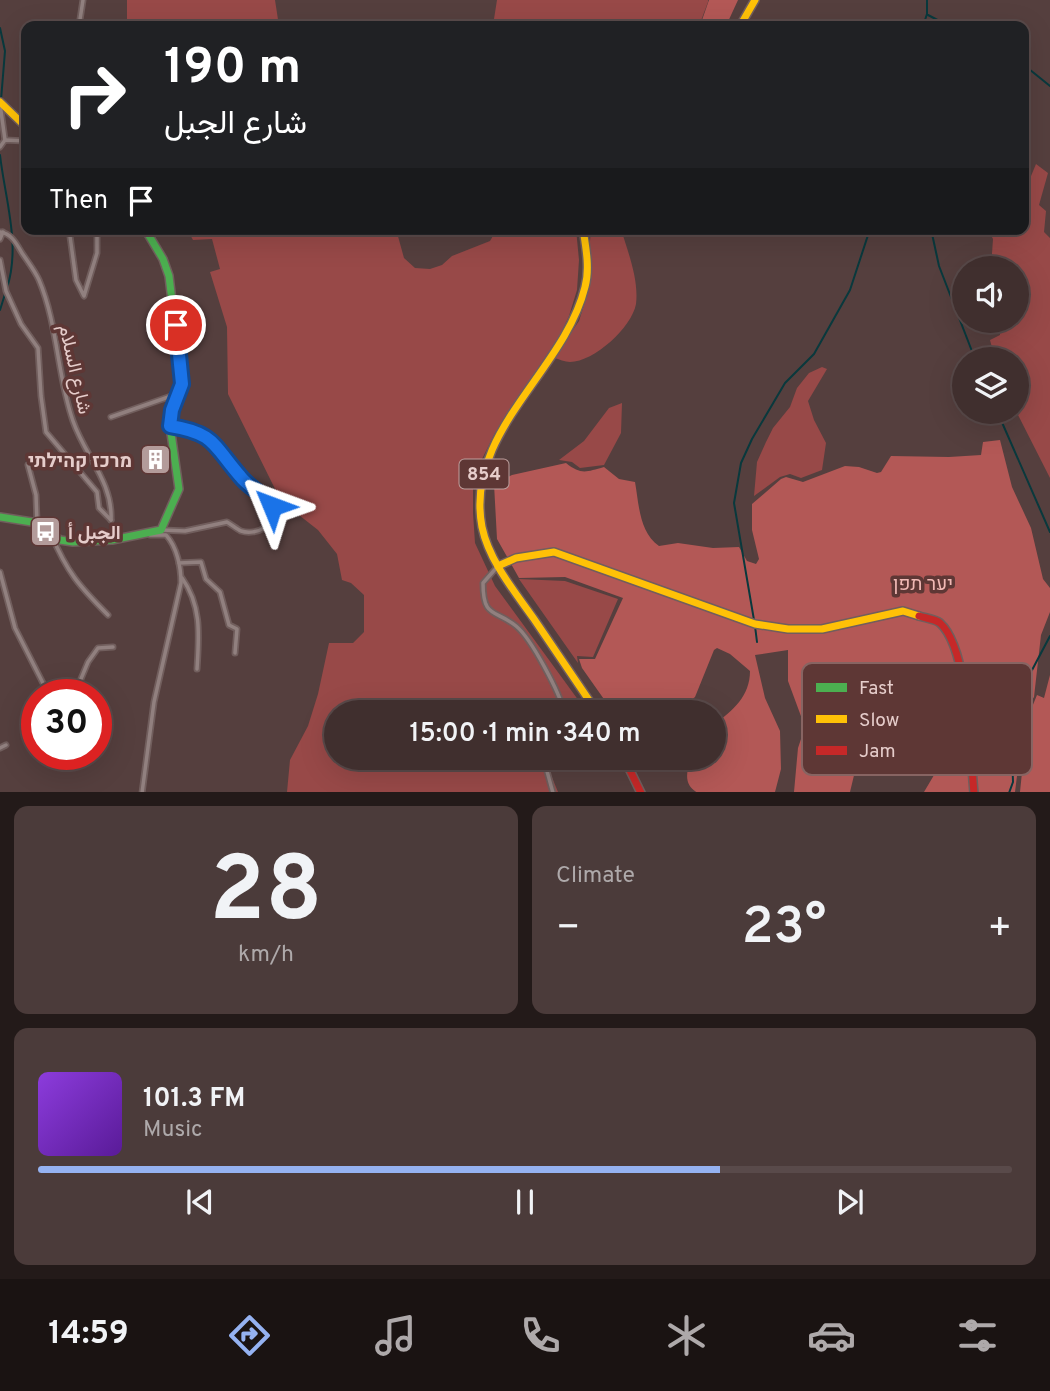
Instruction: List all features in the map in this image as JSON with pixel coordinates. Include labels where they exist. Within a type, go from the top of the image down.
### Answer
[{"type":"main road","points":[[743,21],[755,0]]},
{"type":"main road","points":[[0,102],[21,122]]},
{"type":"main road","points":[[0,517],[37,522],[63,541],[74,542],[149,534],[161,530],[179,489],[170,426],[172,410],[182,384],[169,276],[163,259],[149,235]]},
{"type":"main road","name":"854","points":[[584,235],[585,287],[569,329],[510,417],[492,451],[481,482],[479,510],[498,566],[589,700]]},
{"type":"main road","points":[[498,566],[516,558],[554,552],[755,624],[788,629],[822,629],[903,611],[939,622],[961,663]]},
{"type":"main road","points":[[630,770],[641,792]]},
{"type":"street","points":[[80,21],[83,0]]},
{"type":"street","points":[[0,102],[5,140],[0,146]]},
{"type":"street","points":[[5,140],[21,141]]},
{"type":"street","points":[[0,239],[1,232]]},
{"type":"street","name":"شارع السلام","points":[[0,260],[6,291],[21,324],[38,348],[46,432],[97,492],[99,508],[111,520],[111,509],[102,476],[88,455],[63,393],[60,360],[39,279],[14,239],[1,232]]},
{"type":"street","points":[[70,235],[76,280],[84,296],[97,253],[97,235]]},
{"type":"street","points":[[111,417],[177,394]]},
{"type":"street","points":[[161,530],[185,531],[228,522],[242,531],[257,531],[268,526],[274,516],[272,506],[263,494],[241,478],[212,440],[193,429],[170,426]]},
{"type":"street","points":[[28,465],[36,495],[37,522]]},
{"type":"street","points":[[51,534],[64,565],[82,589],[108,615]]},
{"type":"street","points":[[142,792],[154,702],[181,576],[170,539],[149,534]]},
{"type":"street","points":[[179,563],[201,562],[206,579],[220,592],[229,625],[237,629],[235,653]]},
{"type":"street","points":[[498,566],[483,583],[483,600],[493,614],[516,626],[529,643],[559,700]]},
{"type":"street","points":[[0,572],[15,628],[41,679]]},
{"type":"street","points":[[181,576],[192,591],[200,622],[197,669]]},
{"type":"street","points":[[81,679],[98,648],[113,647]]},
{"type":"street","points":[[0,748],[6,745]]},
{"type":"street","points":[[547,770],[553,792]]},
{"type":"shaded area","points":[[127,0],[275,0],[278,21],[127,21]]},
{"type":"shaded area","points":[[497,0],[708,0],[701,21],[488,21],[494,19]]},
{"type":"shaded area","points":[[1036,164],[1048,173],[1039,205],[1046,211],[1044,232],[1050,238],[1050,478],[1023,424],[1029,424],[1029,347],[992,347],[990,340],[1000,333],[1029,333],[1029,256],[992,256],[991,235],[1029,235],[1029,181]]},
{"type":"shaded area","points":[[190,235],[398,235],[404,258],[415,268],[430,269],[442,265],[452,256],[490,241],[494,235],[577,235],[579,260],[577,290],[569,316],[560,335],[495,433],[477,469],[473,488],[473,513],[475,543],[495,586],[578,700],[324,700],[324,770],[551,770],[558,792],[287,792],[290,760],[308,726],[329,643],[353,643],[364,632],[364,595],[351,583],[342,580],[337,554],[318,530],[281,501],[228,394],[227,327],[210,272],[220,269],[212,239],[193,240]]},
{"type":"shaded area","points":[[591,235],[623,235],[637,295],[633,313],[610,342],[590,356],[570,362],[554,358],[579,321],[585,302]]},
{"type":"shaded area","points":[[822,367],[827,369],[808,401],[826,443],[822,470],[801,478],[790,474],[780,477],[754,496],[757,462],[773,428],[790,407],[797,388],[809,373]]},
{"type":"shaded area","points":[[622,403],[621,433],[604,465],[580,468],[572,462],[559,460],[584,441],[609,408]]},
{"type":"shaded area","points":[[519,579],[565,581],[618,599],[593,657],[577,656],[578,663]]},
{"type":"green space","points":[[709,0],[738,0],[728,21],[702,21]]},
{"type":"green space","name":"יער תפן","points":[[1000,440],[1012,487],[1031,528],[1043,579],[1050,588],[1050,612],[1041,635],[1034,697],[1032,700],[1032,663],[802,663],[802,719],[788,681],[788,650],[755,655],[765,698],[780,731],[781,769],[775,792],[696,792],[688,782],[688,770],[726,770],[726,715],[744,695],[750,671],[730,654],[717,648],[691,700],[605,700],[582,668],[579,659],[595,659],[623,598],[565,577],[519,578],[497,539],[494,484],[512,475],[566,463],[584,471],[604,467],[619,479],[635,482],[647,533],[659,546],[678,543],[713,548],[739,547],[747,561],[756,564],[759,559],[752,530],[752,504],[781,479],[786,477],[803,482],[845,466],[877,473],[881,472],[891,456],[981,455],[983,442]]},
{"type":"green space","points":[[1050,675],[1050,792],[1020,792],[1022,775],[1032,775],[1032,707],[1037,695],[1044,698]]},
{"type":"green space","name":"יער תפן","points":[[802,736],[802,775],[854,775],[850,792],[794,792],[798,748]]},
{"type":"green space","name":"יער תפן","points":[[934,775],[1017,775],[1015,792],[924,792]]},
{"type":"waterway","points":[[925,21],[927,0]]},
{"type":"waterway","points":[[928,15],[939,21]]},
{"type":"waterway","points":[[0,28],[5,51],[1,100]]},
{"type":"waterway","points":[[1029,69],[1050,86]]},
{"type":"waterway","points":[[0,155],[11,222],[13,255],[7,288]]},
{"type":"waterway","points":[[754,620],[734,503],[741,463],[785,383],[814,354],[850,290],[868,235]]},
{"type":"waterway","points":[[932,235],[939,266],[970,347]]},
{"type":"waterway","points":[[0,310],[5,294]]},
{"type":"waterway","points":[[1003,424],[1050,532]]},
{"type":"waterway","points":[[755,626],[757,642]]},
{"type":"waterway","points":[[1032,670],[1050,636]]},
{"type":"waterway","points":[[1009,792],[1013,775]]},
{"type":"traffic: fast","points":[[0,517],[38,523],[60,540],[73,542],[112,540],[161,530],[179,489],[170,426],[172,410],[182,384],[169,276],[163,259],[149,235]]},
{"type":"traffic: slow","points":[[743,21],[755,0]]},
{"type":"traffic: slow","points":[[0,102],[21,122]]},
{"type":"traffic: slow","points":[[584,235],[587,273],[574,318],[558,347],[501,432],[488,461],[480,493],[482,527],[490,552],[589,700]]},
{"type":"traffic: slow","points":[[498,566],[516,558],[554,552],[755,624],[788,629],[822,629],[903,611],[919,616]]},
{"type":"traffic: jam","points":[[919,616],[940,623],[950,636],[959,663]]},
{"type":"traffic: jam","points":[[630,770],[641,792]]},
{"type":"traffic: jam","points":[[973,775],[974,792]]},
{"type":"place","name":"מרכז קהילתי","points":[[155,460]]},
{"type":"place","name":"الجبل أ","points":[[45,532]]},
{"type":"route","points":[[176,325],[182,384],[172,410],[170,426],[193,429],[212,440],[241,478],[263,494],[272,506]]}]
